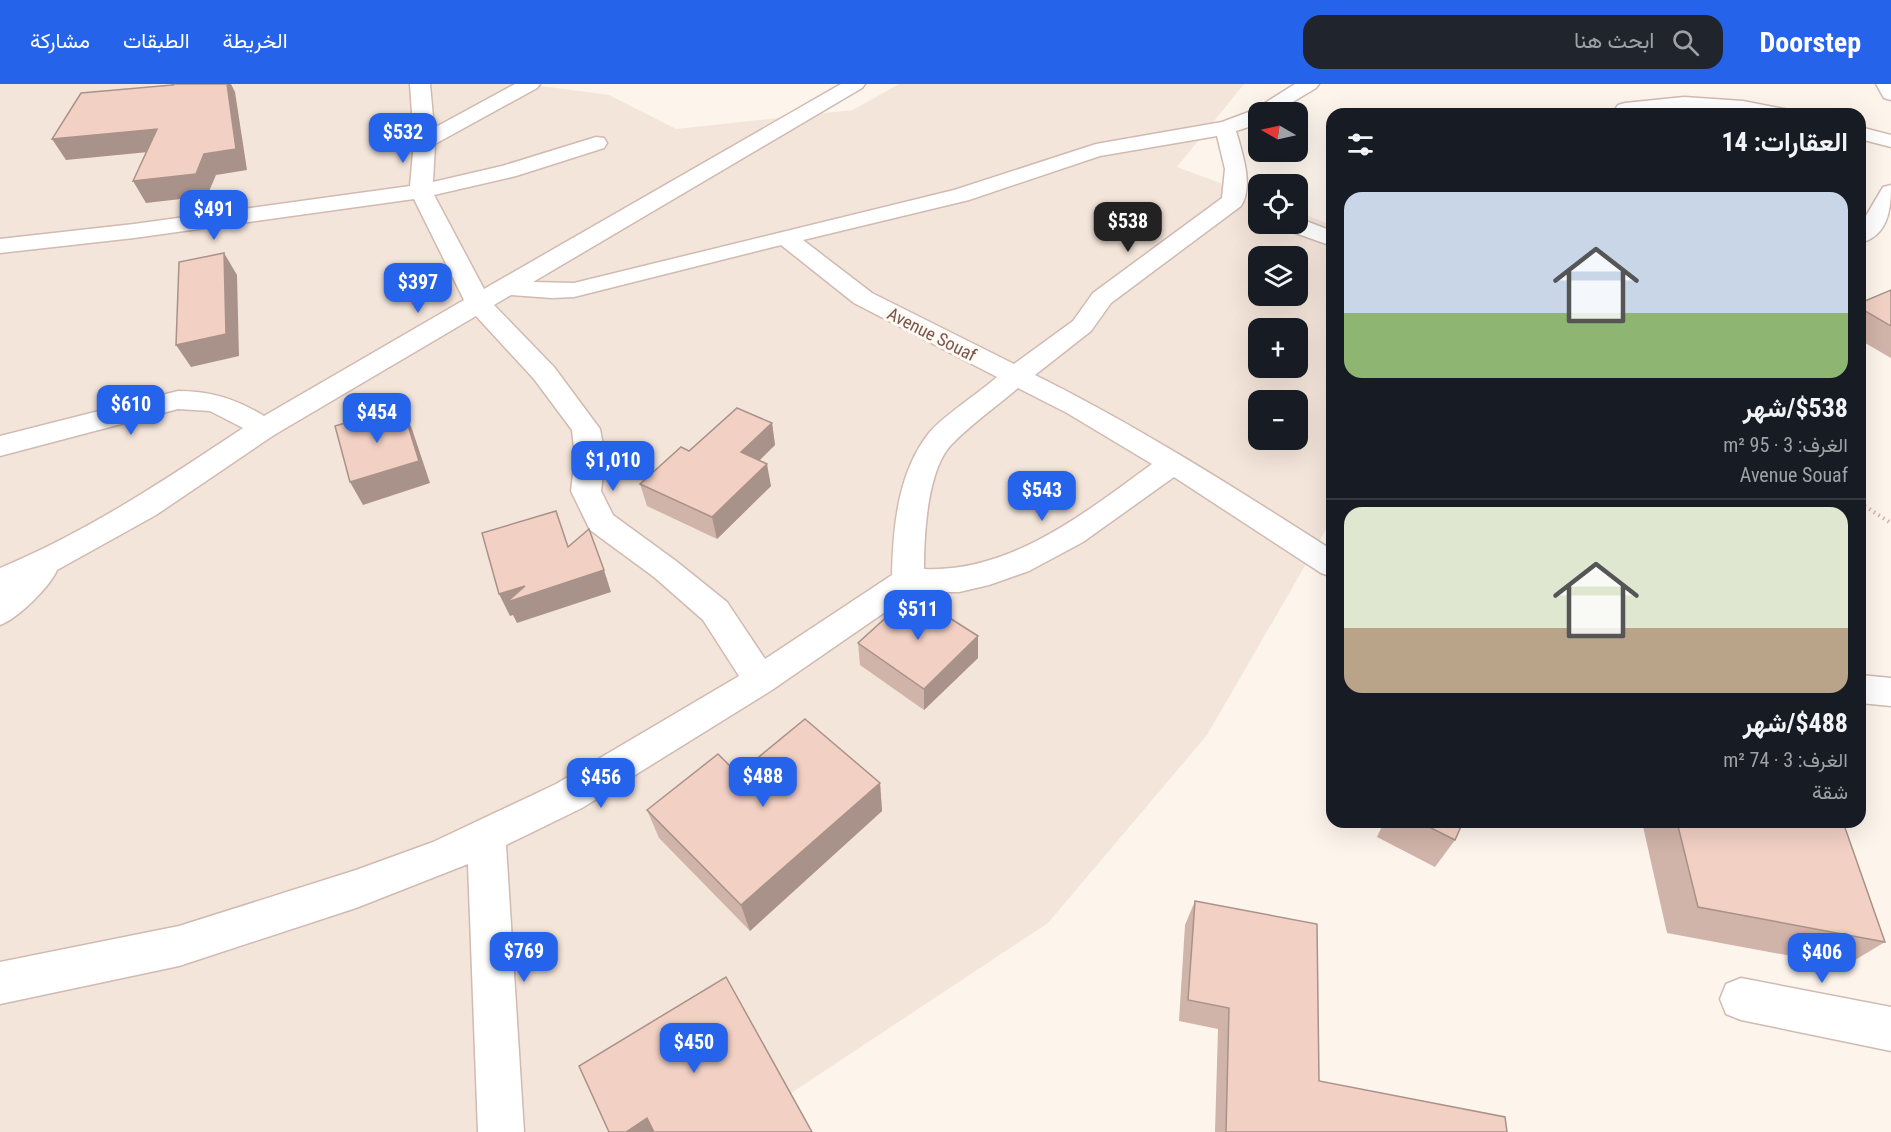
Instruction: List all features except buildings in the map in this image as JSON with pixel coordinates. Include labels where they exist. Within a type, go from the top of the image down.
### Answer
[{"type":"street","points":[[420,84],[425,141],[422,191],[479,304],[543,373],[586,429],[590,457],[586,491],[601,522],[665,569],[715,611],[760,680]]},
{"type":"street","points":[[425,141],[530,84]]},
{"type":"street","points":[[0,581],[52,559],[145,507],[264,428],[855,84]]},
{"type":"street","points":[[1279,102],[1309,84]]},
{"type":"street","points":[[1886,84],[1891,94]]},
{"type":"street","points":[[1630,108],[1652,103],[1702,102],[1756,108]]},
{"type":"street","points":[[507,287],[552,291],[574,290],[961,195],[1096,150],[1225,128],[1248,121]]},
{"type":"street","points":[[908,580],[908,540],[924,464],[940,439],[1016,376],[1082,326],[1102,298],[1242,204],[1225,128]]},
{"type":"street","points":[[1866,135],[1891,141]]},
{"type":"street","points":[[0,246],[134,231],[422,191],[508,171],[596,142]]},
{"type":"street","points":[[1866,233],[1891,192]]},
{"type":"street","points":[[1308,230],[1326,237]]},
{"type":"street","name":"Avenue Souaf","points":[[785,237],[863,298],[1077,407],[1173,463],[1326,561]]},
{"type":"street","points":[[0,446],[178,400],[206,399],[218,402],[264,428]]},
{"type":"street","points":[[0,983],[179,946],[356,889],[445,856],[569,796],[760,680],[908,580],[957,581],[1010,567],[1085,527],[1173,463]]},
{"type":"street","points":[[0,612],[52,559]]},
{"type":"street","points":[[1866,690],[1891,692]]},
{"type":"street","points":[[486,836],[501,1132]]},
{"type":"street","points":[[1741,999],[1891,1029]]},
{"type":"path","points":[[1866,507],[1891,523]]},
{"type":"shaded area","points":[[0,84],[526,84],[609,95],[676,129],[853,110],[899,84],[1244,84],[1177,167],[1248,193],[1248,234],[1308,234],[1308,216],[1326,223],[1326,529],[1207,735],[1048,923],[732,1132],[0,1132]]}]
